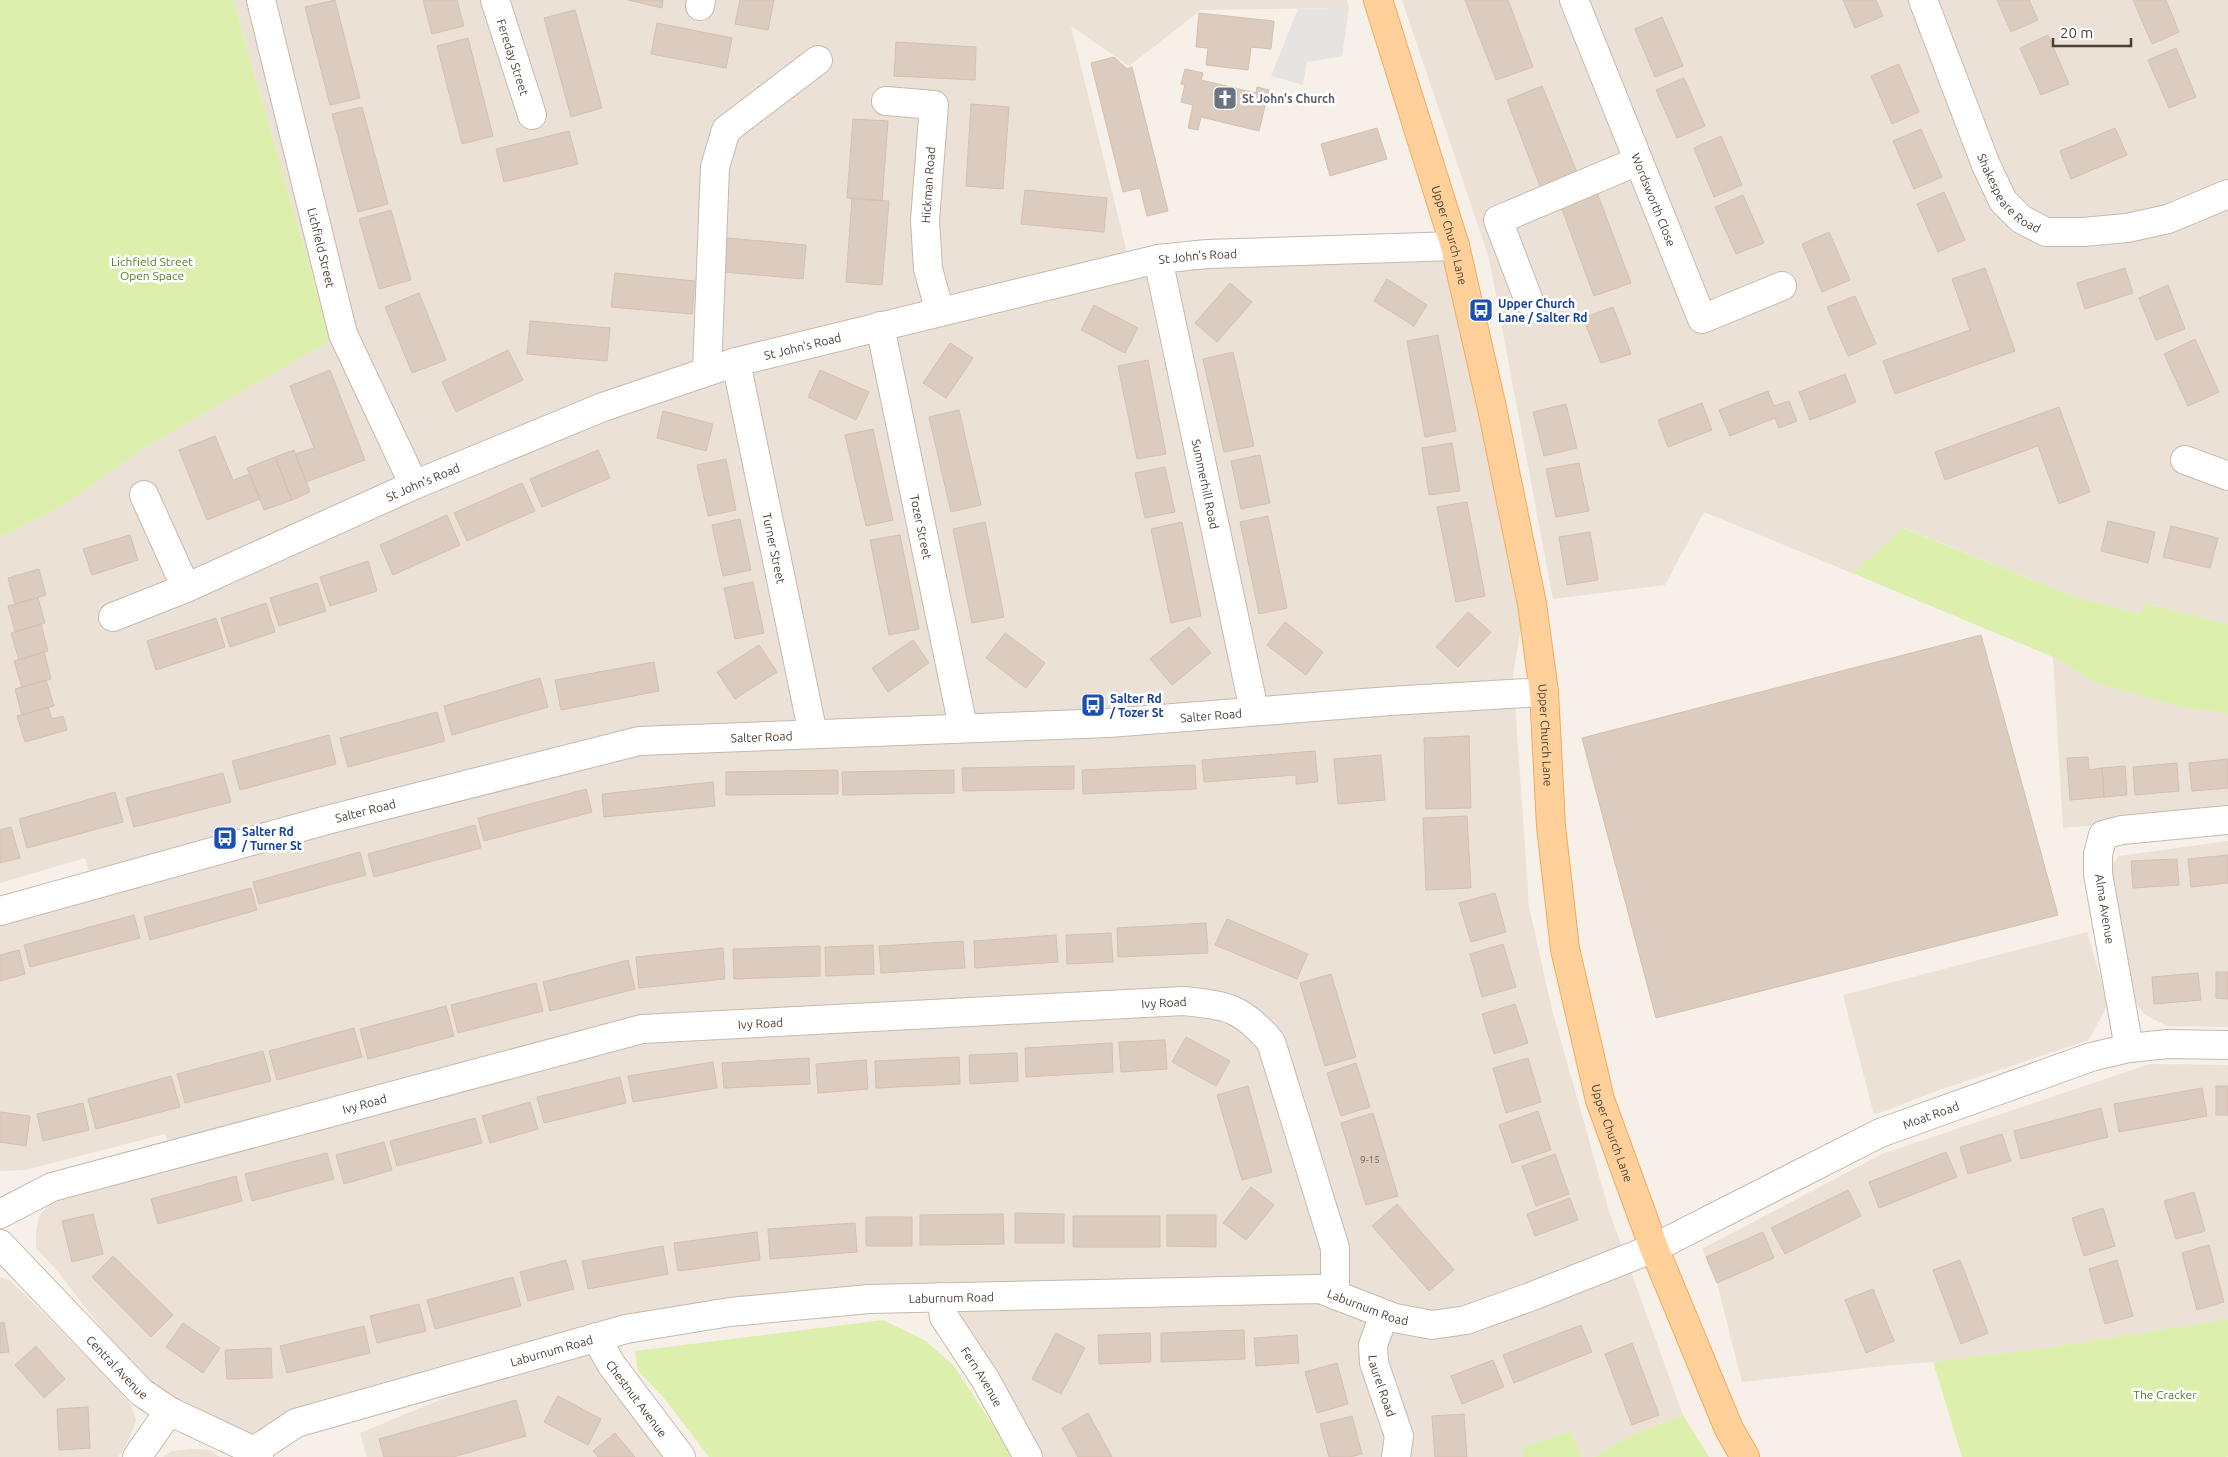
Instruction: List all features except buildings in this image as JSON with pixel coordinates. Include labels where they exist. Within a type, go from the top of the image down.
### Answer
[{"type":"main road","name":"Upper Church Lane","points":[[1378,0],[1454,246],[1492,408],[1532,604],[1544,692],[1552,826],[1565,949],[1600,1100],[1654,1248],[1729,1429],[1745,1457]]},
{"type":"street","name":"Lichfield Street","points":[[262,0],[342,334],[414,485]]},
{"type":"street","name":"Fereday Street","points":[[495,0],[532,115]]},
{"type":"street","name":"Wordsworth Close","points":[[1574,0],[1702,319],[1782,286]]},
{"type":"street","name":"Shakespeare Road","points":[[1923,0],[1986,165],[2003,200],[2021,219],[2046,232],[2083,232],[2126,228],[2168,219],[2228,194]]},
{"type":"street","points":[[707,371],[715,167],[726,130],[818,60]]},
{"type":"street","name":"Hickman Road","points":[[886,100],[934,105],[925,220],[928,269],[940,312]]},
{"type":"street","points":[[1529,301],[1498,220],[1638,161]]},
{"type":"street","name":"St John's Road","points":[[113,617],[186,588],[414,485],[604,407],[736,362],[1158,259],[1208,254],[1454,246]]},
{"type":"street","name":"Summerhill Road","points":[[1158,259],[1254,710]]},
{"type":"street","name":"Tozer Street","points":[[880,326],[963,727]]},
{"type":"street","name":"Turner Street","points":[[736,362],[814,734]]},
{"type":"street","points":[[2185,460],[2228,476]]},
{"type":"street","points":[[144,495],[186,588]]},
{"type":"street","name":"Salter Road","points":[[0,911],[327,820],[639,741],[1109,722],[1254,710],[1544,692]]},
{"type":"street","name":"Alma Avenue","points":[[2129,1048],[2098,874],[2098,854],[2103,836],[2122,830],[2228,820]]},
{"type":"street","name":"Ivy Road","points":[[0,1214],[52,1187],[642,1029],[1184,1000],[1213,1004],[1236,1010],[1256,1025],[1270,1042],[1336,1248],[1336,1295]]},
{"type":"street","name":"Moat Road","points":[[1654,1248],[1880,1133],[2091,1057],[2129,1048],[2168,1044],[2228,1045]]},
{"type":"street","name":"Central Avenue","points":[[0,1244],[142,1392],[168,1411],[257,1454]]},
{"type":"street","name":"Laburnum Road","points":[[257,1454],[296,1423],[626,1329],[730,1312],[869,1299],[1320,1289],[1384,1315],[1432,1325],[1466,1320],[1654,1248]]},
{"type":"street","name":"Fern Avenue","points":[[941,1297],[944,1317],[985,1379],[1028,1457]]},
{"type":"street","name":"Laurel Road","points":[[1384,1315],[1373,1345],[1374,1363],[1399,1436],[1396,1457]]},
{"type":"street","name":"Chestnut Avenue","points":[[596,1337],[611,1364],[682,1457]]},
{"type":"street","points":[[137,1457],[168,1411]]},
{"type":"shaded area","points":[[233,0],[1347,0],[1349,8],[1201,10],[1129,66],[1071,26],[1132,273],[1168,266],[1446,255],[1525,604],[1513,674],[1529,907],[1551,1006],[1609,1211],[1683,1415],[1633,1434],[1593,1457],[1582,1457],[1571,1431],[1523,1447],[1523,1457],[1038,1457],[965,1333],[949,1291],[728,1306],[256,1444],[144,1382],[54,1267],[36,1248],[36,1232],[39,1216],[53,1200],[179,1169],[165,1134],[25,1170],[0,1171],[0,925],[97,898],[85,858],[0,883],[0,537],[64,505],[144,448],[331,340]]},
{"type":"shaded area","points":[[1402,0],[2228,0],[2228,624],[2145,603],[2142,614],[2078,598],[1904,528],[1852,573],[1704,512],[1665,585],[1553,599],[1489,258]]},
{"type":"shaded area","points":[[1349,8],[1342,56],[1307,62],[1303,85],[1271,76],[1298,9]]},
{"type":"shaded area","points":[[2053,657],[2096,683],[2180,707],[2228,714],[2228,813],[2063,828]]},
{"type":"shaded area","points":[[2228,841],[2228,1027],[2167,1026],[2145,1015],[2135,1002],[2105,873],[2119,856]]},
{"type":"shaded area","points":[[2087,932],[2108,1004],[2089,1040],[1942,1089],[1874,1115],[1843,995]]},
{"type":"shaded area","points":[[2150,1064],[2228,1065],[2228,1319],[2060,1346],[1933,1362],[1742,1382],[1717,1283],[1702,1249],[1882,1154]]},
{"type":"shaded area","points":[[0,1277],[11,1281],[117,1387],[132,1407],[136,1421],[126,1445],[118,1457],[0,1457]]},
{"type":"shaded area","points":[[591,1344],[673,1457],[367,1457],[360,1433],[549,1355]]},
{"type":"shaded area","points":[[210,1450],[220,1457],[163,1457],[172,1451]]},
{"type":"green space","name":"Lichfield Street Open Space","points":[[0,0],[233,0],[331,340],[144,448],[64,505],[0,537]]},
{"type":"green space","points":[[1903,528],[2078,598],[2141,614],[2144,603],[2228,624],[2228,714],[2180,707],[2096,683],[2053,657],[1852,573]]},
{"type":"green space","name":"The Cracker","points":[[2228,1319],[2228,1456],[1962,1457],[1933,1362],[2060,1346]]},
{"type":"green space","points":[[883,1320],[926,1341],[954,1366],[1008,1449],[1010,1457],[709,1457],[664,1398],[638,1371],[635,1351]]},
{"type":"green space","points":[[1683,1415],[1709,1457],[1593,1457],[1633,1434]]},
{"type":"green space","points":[[1571,1431],[1582,1457],[1523,1457],[1523,1447]]},
{"type":"place","name":"St John's Church","points":[[1225,98]]},
{"type":"place","name":"Upper Church Lane / Salter Rd","points":[[1481,310]]},
{"type":"place","name":"Salter Rd / Tozer St","points":[[1093,705]]},
{"type":"place","name":"Salter Rd / Turner St","points":[[225,838]]}]
